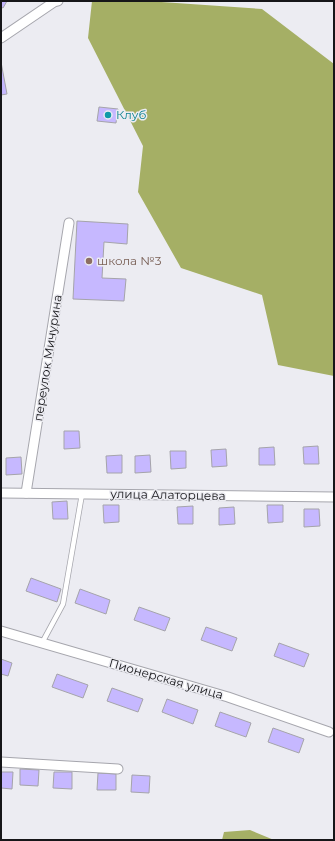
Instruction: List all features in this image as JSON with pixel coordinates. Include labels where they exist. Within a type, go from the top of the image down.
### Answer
[{"type":"street","points":[[1,38],[56,1]]},
{"type":"street","name":"переулок Мичурина","points":[[26,493],[69,223]]},
{"type":"street","name":"улица Алаторцева","points":[[1,494],[26,493],[334,497]]},
{"type":"street","name":"Пионерская улица","points":[[1,631],[228,697],[329,732]]},
{"type":"street","points":[[1,762],[118,769]]},
{"type":"lane","points":[[42,644],[63,604],[82,494]]},
{"type":"green space","points":[[92,1],[147,1],[262,9],[334,64],[334,376],[278,365],[262,295],[181,268],[138,192],[143,146],[88,38]]},
{"type":"green space","points":[[250,830],[274,840],[222,840],[224,832]]},
{"type":"building","points":[[1,1],[7,1],[3,8],[1,7]]},
{"type":"building","points":[[1,62],[7,94],[1,95]]},
{"type":"building","name":"Клуб","points":[[99,107],[118,109],[116,123],[97,121]]},
{"type":"building","name":"школа №3","points":[[77,221],[128,224],[127,244],[104,242],[102,278],[126,279],[124,301],[73,299]]},
{"type":"building","points":[[64,431],[79,431],[80,448],[64,449]]},
{"type":"building","points":[[318,446],[319,464],[304,464],[303,447]]},
{"type":"building","points":[[274,447],[275,465],[259,465],[259,448]]},
{"type":"building","points":[[226,449],[227,466],[212,467],[211,450]]},
{"type":"building","points":[[170,451],[186,451],[186,468],[171,469]]},
{"type":"building","points":[[122,455],[122,473],[107,473],[106,456]]},
{"type":"building","points":[[150,455],[151,472],[135,473],[135,456]]},
{"type":"building","points":[[21,457],[22,474],[6,475],[6,458]]},
{"type":"building","points":[[67,501],[68,519],[53,519],[52,502]]},
{"type":"building","points":[[103,505],[119,505],[119,522],[104,523]]},
{"type":"building","points":[[267,505],[283,505],[283,522],[268,523]]},
{"type":"building","points":[[193,506],[193,524],[178,524],[177,507]]},
{"type":"building","points":[[234,507],[235,524],[219,525],[219,508]]},
{"type":"building","points":[[304,509],[319,509],[320,526],[304,527]]},
{"type":"building","points":[[31,578],[61,589],[57,602],[26,591]]},
{"type":"building","points":[[80,589],[110,600],[106,614],[75,603]]},
{"type":"building","points":[[139,607],[170,618],[165,631],[134,620]]},
{"type":"building","points":[[206,627],[237,638],[232,651],[201,640]]},
{"type":"building","points":[[279,643],[309,654],[304,667],[274,656]]},
{"type":"building","points":[[1,659],[12,663],[8,676],[1,674]]},
{"type":"building","points":[[57,674],[88,685],[83,698],[52,687]]},
{"type":"building","points":[[112,688],[143,699],[138,712],[107,701]]},
{"type":"building","points":[[167,699],[198,710],[193,724],[162,712]]},
{"type":"building","points":[[220,712],[251,723],[246,737],[215,726]]},
{"type":"building","points":[[273,728],[304,739],[299,753],[268,742]]},
{"type":"building","points":[[20,769],[39,770],[38,786],[20,785]]},
{"type":"building","points":[[1,772],[13,772],[12,789],[1,788]]},
{"type":"building","points":[[54,772],[72,772],[72,789],[53,788]]},
{"type":"building","points":[[98,773],[116,774],[116,790],[97,790]]},
{"type":"building","points":[[132,775],[150,776],[149,793],[131,792]]},
{"type":"place","name":"Клуб","points":[[108,115]]},
{"type":"place","name":"школа №3","points":[[89,261]]}]
